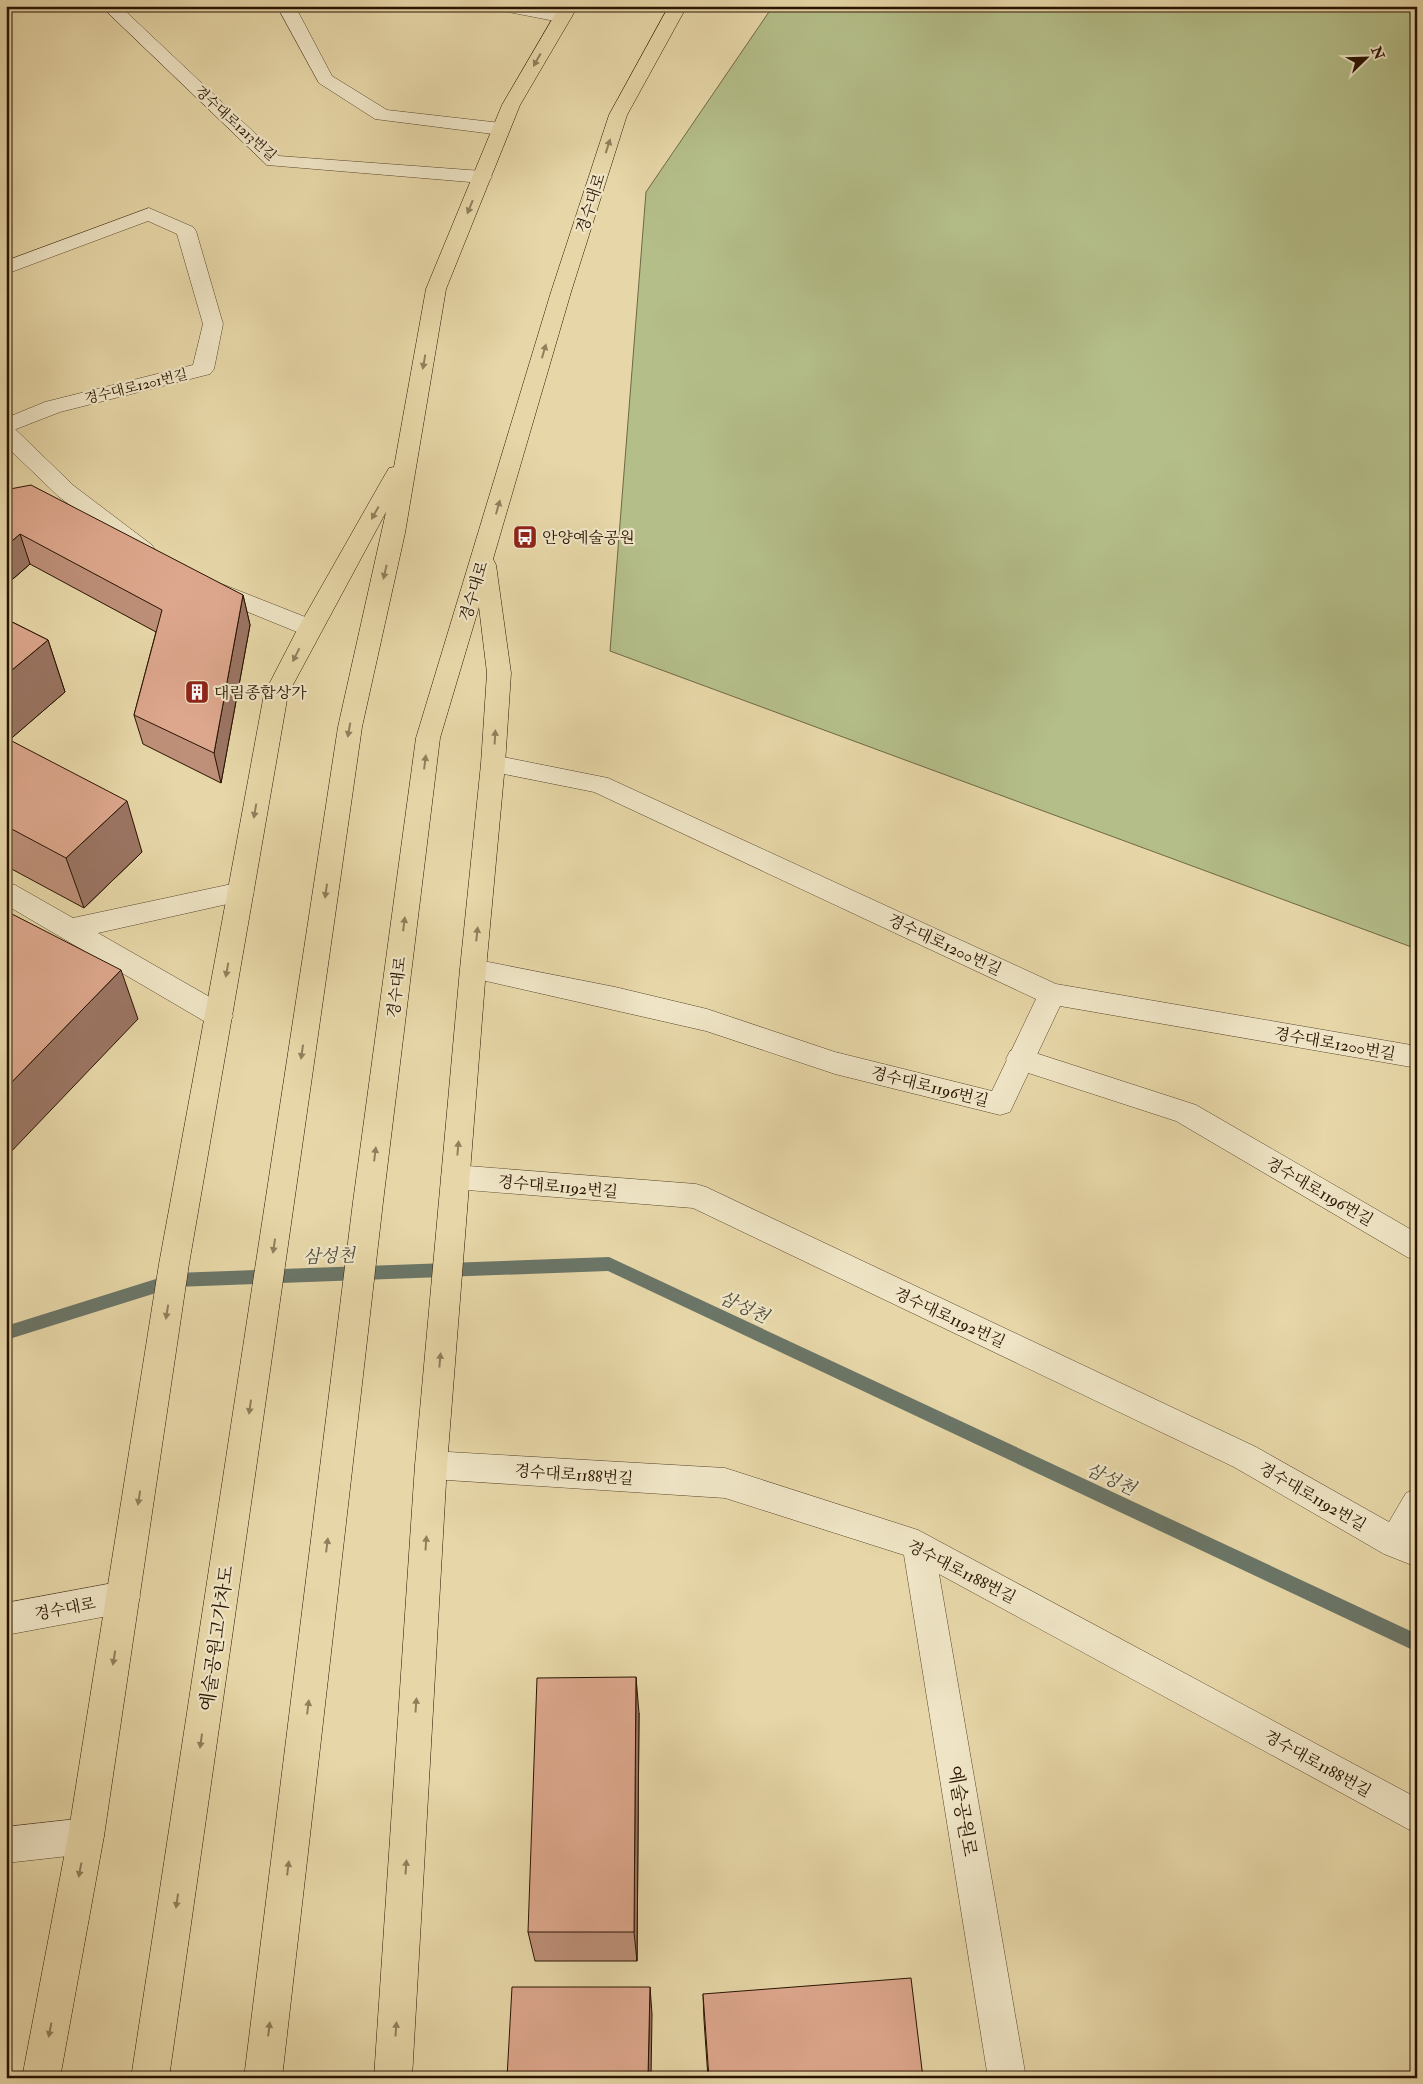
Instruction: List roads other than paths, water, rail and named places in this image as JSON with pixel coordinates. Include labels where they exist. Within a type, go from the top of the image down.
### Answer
[{"type":"main road","name":"경수대로","points":[[263,2078],[368,1202],[428,738],[559,302],[618,115],[678,6]]},
{"type":"main road","points":[[41,2078],[86,1836],[174,1264],[276,694],[310,628],[408,455],[436,289],[511,105],[564,12]]},
{"type":"main road","name":"예술공원고가차도","points":[[150,2078],[350,727],[394,533],[408,455]]},
{"type":"main road","points":[[393,2078],[431,1465],[473,969],[493,764],[499,673],[484,554]]},
{"type":"street","name":"경수대로1213번길","points":[[110,6],[274,161],[482,177]]},
{"type":"street","points":[[286,6],[325,78],[382,115],[502,129]]},
{"type":"street","points":[[504,6],[564,12]]},
{"type":"street","name":"경수대로1201번길","points":[[6,268],[149,214],[186,232],[214,324],[203,369],[53,407],[6,426]]},
{"type":"street","points":[[6,433],[66,491],[164,564]]},
{"type":"street","points":[[40,496],[66,491]]},
{"type":"street","points":[[188,579],[310,628]]},
{"type":"street","name":"경수대로1200번길","points":[[493,764],[599,784],[1052,994],[1417,1057]]},
{"type":"street","points":[[6,892],[219,1016]]},
{"type":"street","points":[[70,928],[241,892]]},
{"type":"street","name":"경수대로1196번길","points":[[473,969],[615,998],[707,1020],[835,1063],[1000,1104],[1020,1059],[1186,1113],[1417,1248]]},
{"type":"street","points":[[1020,1059],[1052,994]]},
{"type":"street","name":"경수대로1192번길","points":[[455,1187],[696,1196],[1245,1457],[1406,1548]]},
{"type":"street","name":"경수대로1188번길","points":[[431,1465],[725,1483],[918,1545],[1417,1818]]},
{"type":"street","points":[[1406,1548],[1417,1503]]},
{"type":"street","name":"예술공원로","points":[[918,1545],[1007,2078]]},
{"type":"street","name":"경수대로","points":[[6,1619],[124,1597]]},
{"type":"street","points":[[6,1846],[86,1836]]},
{"type":"waterway","name":"삼성천","points":[[6,1333],[175,1280],[609,1264],[1417,1643]]},
{"type":"place","name":"안양예술공원","points":[[525,537]]},
{"type":"place","name":"대림종합상가","points":[[197,692]]}]
